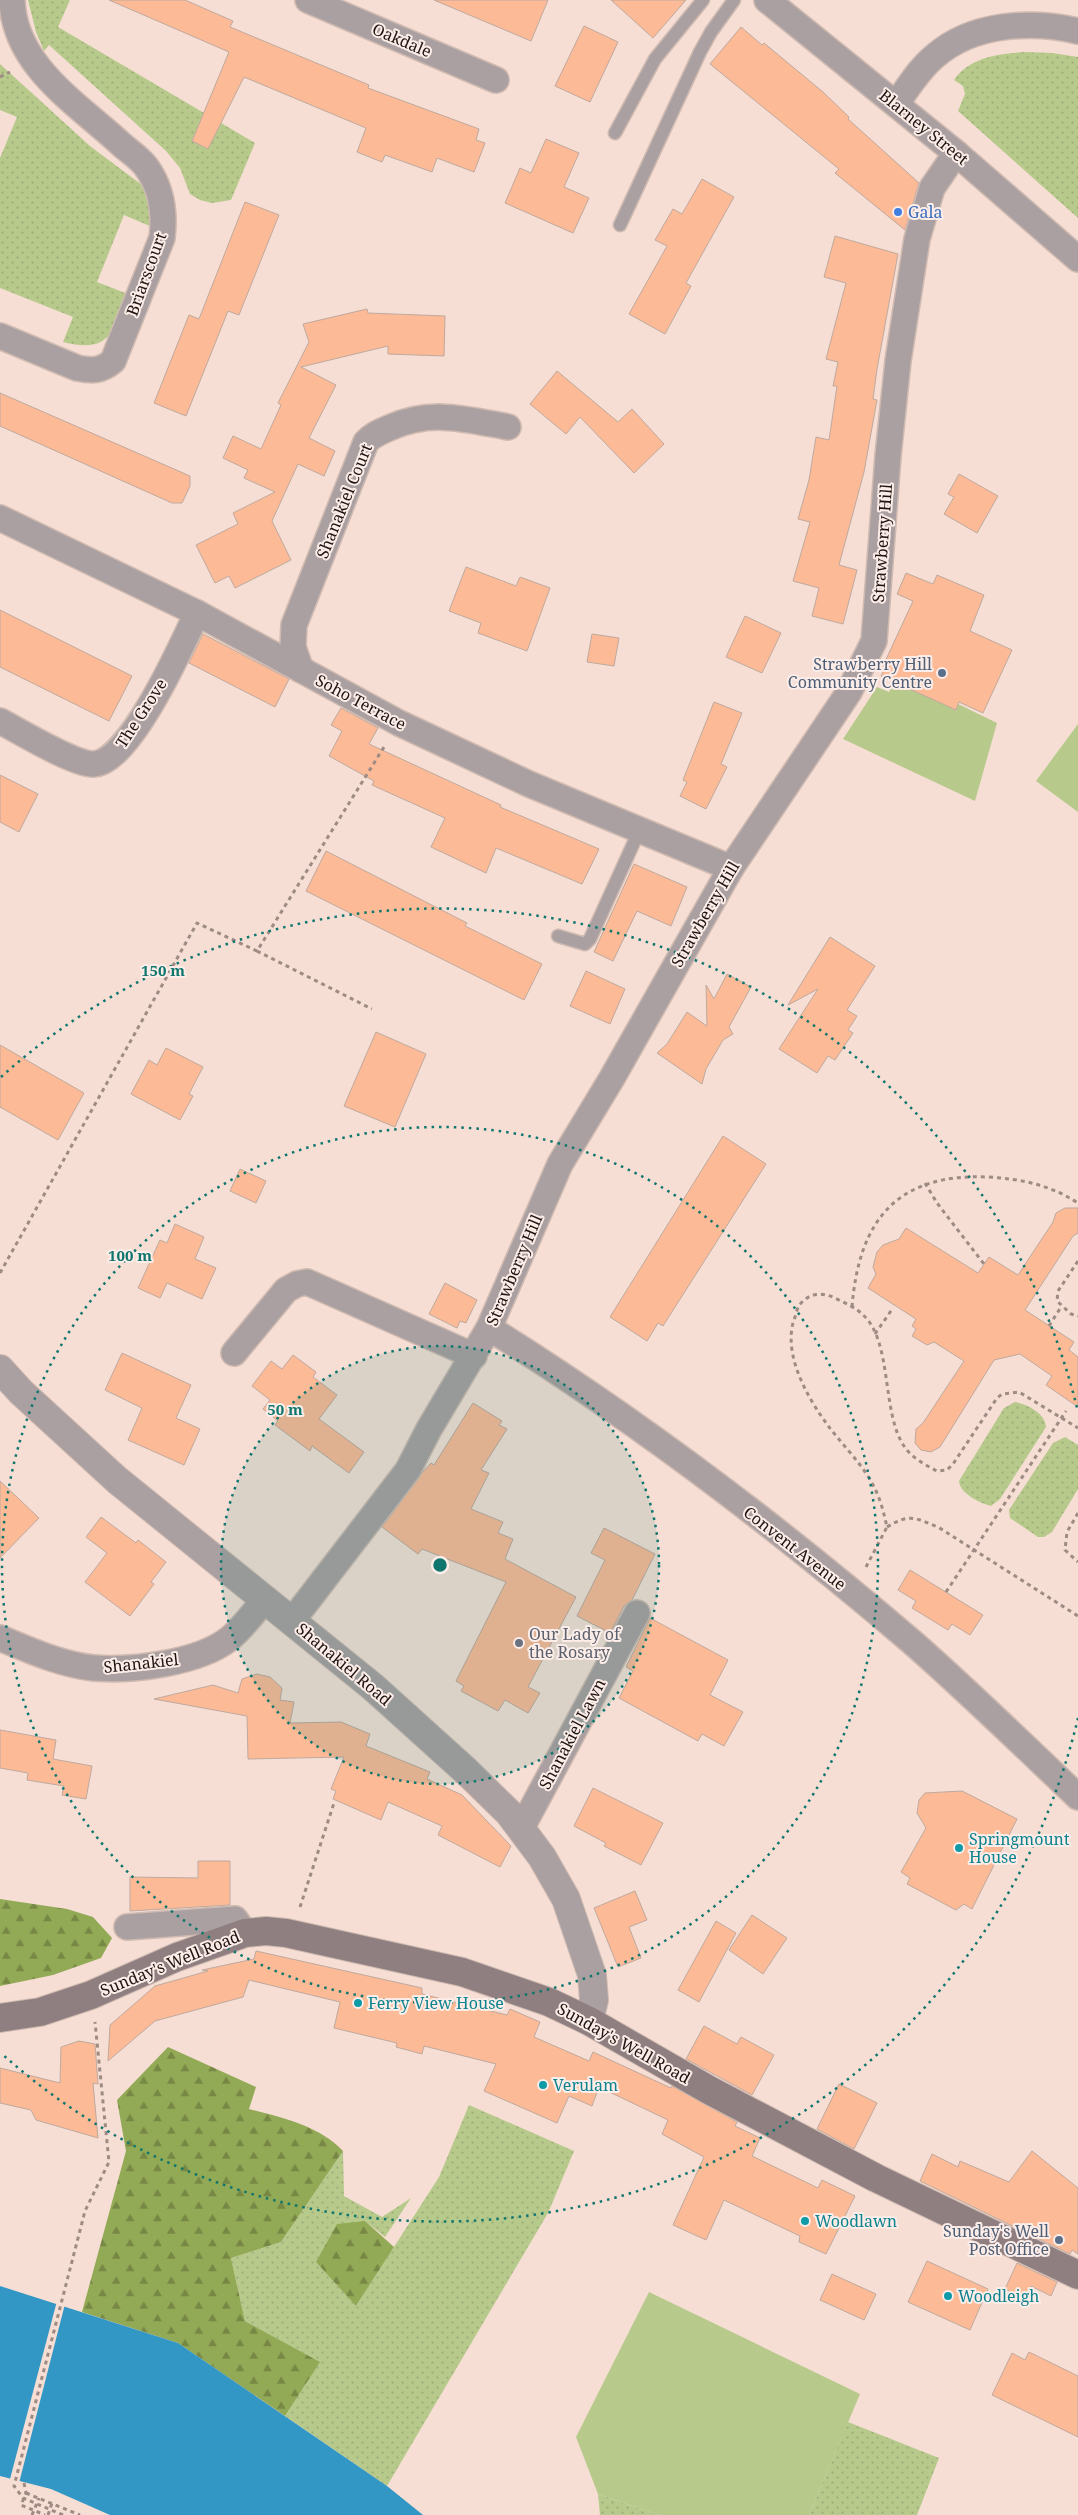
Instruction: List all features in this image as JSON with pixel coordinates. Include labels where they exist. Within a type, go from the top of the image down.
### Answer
[{"type":"main road","name":"Sunday's Well Road","points":[[0,2018],[40,2012],[91,1995],[177,1957],[245,1933],[266,1931],[286,1933],[462,1972],[541,1999],[589,2021],[709,2090],[876,2178],[1078,2275]]},
{"type":"street","name":"Briarscourt","points":[[0,336],[78,368],[91,371],[103,369],[113,361],[162,238],[164,220],[162,204],[147,167],[46,78],[32,59],[17,31],[12,15],[12,0]]},
{"type":"street","name":"Oakdale","points":[[308,0],[496,80]]},
{"type":"street","name":"Blarney Street","points":[[767,0],[791,9],[896,104],[956,153],[1078,259]]},
{"type":"street","points":[[896,104],[935,56],[961,40],[986,31],[1031,24],[1057,26],[1078,31]]},
{"type":"street","name":"Strawberry Hill","points":[[292,1621],[408,1470],[429,1429],[489,1328],[560,1164],[612,1078],[731,868],[850,692],[874,641],[888,456],[898,361],[918,239],[932,188],[956,153]]},
{"type":"street","name":"Shanakiel Court","points":[[301,670],[293,647],[294,625],[366,442],[380,432],[420,416],[461,418],[508,427]]},
{"type":"street","name":"Soho Terrace","points":[[0,518],[197,613],[399,723],[529,784],[731,868]]},
{"type":"street","name":"The Grove","points":[[0,721],[77,760],[93,764],[108,760],[121,748],[133,732],[175,660],[197,613]]},
{"type":"street","points":[[234,1354],[286,1290],[297,1284],[307,1282],[474,1356]]},
{"type":"street","name":"Convent Avenue","points":[[489,1328],[537,1357],[681,1459],[850,1590],[981,1704],[1078,1797]]},
{"type":"street","name":"Shanakiel Road","points":[[0,1369],[21,1392],[117,1480],[374,1687],[466,1770],[509,1813],[542,1857],[562,1892],[579,1933],[594,1988],[589,2021]]},
{"type":"street","name":"Shanakiel","points":[[0,1638],[36,1652],[93,1668],[152,1665],[194,1656],[229,1639],[265,1599]]},
{"type":"street","name":"Shanakiel Lawn","points":[[521,1829],[637,1613]]},
{"type":"street","points":[[127,1927],[236,1919],[245,1933]]},
{"type":"lane","points":[[615,133],[657,56],[703,0]]},
{"type":"lane","points":[[620,225],[696,59],[711,32],[734,0]]},
{"type":"lane","points":[[558,936],[585,944],[590,939],[640,829]]},
{"type":"path","points":[[257,951],[399,723]]},
{"type":"path","points":[[0,1273],[197,923],[257,951],[372,1010]]},
{"type":"path","points":[[852,1307],[860,1265],[878,1221],[886,1209],[905,1193],[925,1183],[959,1177],[1009,1178],[1049,1187],[1078,1203]]},
{"type":"path","points":[[925,1183],[937,1203],[984,1264]]},
{"type":"path","points":[[1078,1261],[1058,1291],[1057,1301],[1061,1308],[1070,1314],[1078,1316]]},
{"type":"path","points":[[887,1527],[881,1500],[869,1476],[828,1426],[809,1395],[791,1353],[790,1335],[798,1306],[807,1297],[818,1294],[832,1296],[863,1315],[875,1334],[883,1360],[896,1433],[905,1448],[920,1462],[936,1471],[947,1470],[953,1464],[997,1398],[1002,1394],[1019,1392],[1078,1428]]},
{"type":"path","points":[[875,1334],[892,1308]]},
{"type":"path","points":[[1049,1326],[1061,1308]]},
{"type":"path","points":[[946,1592],[1066,1411]]},
{"type":"path","points":[[1078,1513],[1067,1532],[1064,1550],[1078,1562]]},
{"type":"path","points":[[850,1590],[874,1555],[887,1527],[904,1517],[915,1518],[938,1527],[1078,1616]]},
{"type":"path","points":[[298,1912],[334,1803]]},
{"type":"path","points":[[63,2515],[23,2498],[14,2486],[85,2211],[109,2162],[97,2038]]},
{"type":"path","points":[[24,2483],[26,2492],[21,2505],[46,2515],[52,2503]]},
{"type":"path","points":[[26,2492],[80,2515]]},
{"type":"path","points":[[32,2515],[39,2498]]},
{"type":"green space","points":[[28,0],[70,0],[58,27],[255,143],[231,200],[212,203],[200,200],[190,194],[180,168],[166,151],[49,45],[44,51],[36,32]]},
{"type":"green space","points":[[1024,52],[1052,53],[1078,57],[1078,218],[958,111],[965,94],[963,86],[954,80],[961,72],[968,66],[985,58]]},
{"type":"green space","points":[[0,64],[90,146],[142,185],[149,195],[152,227],[124,215],[97,282],[128,294],[113,329],[100,342],[91,345],[79,345],[63,342],[73,317],[0,288],[0,158],[17,117],[0,110]]},
{"type":"green space","points":[[913,682],[997,723],[975,801],[843,739],[877,687],[889,692],[893,684],[908,690]]},
{"type":"green space","points":[[1078,724],[1078,812],[1036,781]]},
{"type":"green space","points":[[1015,1402],[1039,1413],[1046,1427],[1000,1499],[991,1506],[981,1503],[967,1494],[960,1486],[959,1481],[1004,1408]]},
{"type":"green space","points":[[1065,1437],[1078,1445],[1078,1489],[1052,1532],[1044,1537],[1038,1537],[1010,1518],[1009,1510],[1053,1443]]},
{"type":"green space","points":[[0,1899],[67,1909],[93,1917],[112,1938],[101,1958],[53,1975],[0,1986]]},
{"type":"green space","points":[[168,2047],[256,2087],[249,2109],[286,2119],[311,2129],[334,2142],[343,2151],[281,2242],[231,2258],[245,2321],[320,2362],[285,2416],[178,2343],[82,2312],[126,2151],[117,2100]]},
{"type":"green space","points":[[469,2105],[574,2151],[548,2213],[387,2486],[285,2416],[319,2362],[245,2321],[231,2258],[281,2242],[343,2151],[344,2196],[382,2217],[411,2198],[385,2237],[365,2221],[356,2306],[439,2177]]},
{"type":"green space","points":[[365,2221],[394,2247],[356,2306],[316,2262],[337,2224]]},
{"type":"green space","points":[[649,2292],[860,2394],[809,2515],[659,2515],[598,2494],[576,2437]]},
{"type":"green space","points":[[848,2422],[939,2458],[917,2515],[809,2515]]},
{"type":"green space","points":[[598,2494],[659,2515],[600,2515]]},
{"type":"water","points":[[0,2286],[178,2343],[387,2486],[423,2515],[110,2515],[51,2489],[0,2476]]},
{"type":"pier","points":[[57,2301],[65,2304],[19,2483],[10,2479]]},
{"type":"building","points":[[109,0],[185,0],[233,21],[230,27],[369,85],[368,88],[479,129],[476,140],[485,143],[474,172],[437,158],[432,172],[385,155],[382,162],[357,152],[366,128],[244,77],[208,149],[192,141],[229,52]]},
{"type":"building","points":[[434,0],[548,0],[531,41]]},
{"type":"building","points":[[611,0],[686,0],[653,38]]},
{"type":"building","points":[[584,26],[618,42],[590,102],[555,86]]},
{"type":"building","points":[[741,27],[762,45],[764,43],[823,92],[849,117],[848,119],[919,183],[905,230],[835,173],[839,169],[710,64]]},
{"type":"building","points":[[546,139],[579,153],[564,187],[589,198],[573,233],[505,203],[520,168],[531,173]]},
{"type":"building","points":[[702,179],[734,197],[686,283],[691,286],[665,334],[629,314],[667,246],[655,240],[673,209],[682,214]]},
{"type":"building","points":[[245,202],[279,215],[239,315],[228,311],[186,416],[154,403],[189,315],[199,319]]},
{"type":"building","points":[[835,236],[898,254],[877,369],[873,399],[877,400],[864,472],[839,565],[857,570],[843,624],[812,616],[819,588],[793,581],[810,522],[798,519],[809,480],[816,437],[829,440],[837,386],[833,386],[838,362],[826,359],[846,283],[824,277]]},
{"type":"building","points":[[367,309],[368,313],[445,316],[444,356],[388,354],[388,346],[301,367],[336,385],[309,438],[335,451],[324,476],[298,464],[272,521],[291,560],[235,588],[229,576],[215,583],[196,545],[238,524],[233,513],[275,492],[244,478],[248,470],[223,458],[233,436],[261,449],[281,405],[278,403],[309,342],[303,324]]},
{"type":"building","points":[[557,371],[618,422],[632,409],[664,444],[634,473],[580,417],[566,434],[530,404]]},
{"type":"building","points":[[0,393],[190,476],[190,486],[182,503],[172,503],[0,426]]},
{"type":"building","points":[[959,474],[998,496],[977,533],[944,514],[954,497],[948,494]]},
{"type":"building","points":[[466,567],[516,586],[520,577],[550,588],[527,651],[478,633],[481,623],[449,611]]},
{"type":"building","points":[[906,573],[933,584],[937,575],[984,595],[970,631],[1012,650],[983,713],[959,702],[956,710],[881,676],[885,668],[883,666],[913,601],[897,594]]},
{"type":"building","points":[[0,610],[132,676],[109,721],[0,667]]},
{"type":"building","points":[[745,616],[781,633],[762,673],[726,657]]},
{"type":"building","points":[[203,634],[289,679],[275,707],[189,663]]},
{"type":"building","points":[[592,634],[619,638],[614,666],[587,662]]},
{"type":"building","points":[[714,702],[742,713],[721,764],[727,767],[706,809],[680,796],[687,782],[683,780]]},
{"type":"building","points":[[341,708],[378,728],[369,744],[501,805],[500,807],[599,849],[582,884],[496,848],[486,873],[431,847],[445,818],[372,785],[374,781],[329,756],[342,731],[331,725]]},
{"type":"building","points":[[0,775],[38,794],[19,832],[0,822]]},
{"type":"building","points":[[326,851],[467,923],[465,926],[542,964],[524,1000],[306,891]]},
{"type":"building","points":[[634,864],[687,887],[671,926],[637,911],[613,961],[594,952]]},
{"type":"building","points":[[830,937],[875,966],[847,1010],[857,1016],[848,1030],[853,1033],[835,1060],[828,1056],[817,1073],[779,1049],[818,989],[788,1005]]},
{"type":"building","points":[[586,971],[625,989],[610,1024],[570,1006]]},
{"type":"building","points":[[727,974],[751,987],[729,1027],[733,1034],[723,1040],[706,1069],[702,1084],[657,1053],[667,1044],[687,1012],[707,1026],[706,985],[714,999]]},
{"type":"building","points":[[376,1032],[426,1054],[395,1127],[344,1106]]},
{"type":"building","points":[[0,1045],[84,1093],[58,1140],[0,1107]]},
{"type":"building","points":[[166,1048],[203,1067],[189,1094],[193,1096],[180,1120],[131,1094],[149,1060],[157,1065]]},
{"type":"building","points":[[723,1136],[766,1164],[663,1326],[658,1323],[647,1341],[610,1317]]},
{"type":"building","points":[[240,1169],[266,1181],[256,1203],[230,1191]]},
{"type":"building","points":[[1065,1208],[1078,1208],[1078,1233],[1073,1236],[1025,1310],[1074,1342],[1069,1350],[1078,1357],[1078,1407],[1046,1385],[1052,1376],[1020,1354],[994,1360],[940,1447],[931,1452],[921,1450],[915,1443],[916,1429],[923,1423],[964,1361],[934,1342],[927,1345],[912,1336],[916,1329],[912,1326],[916,1319],[868,1288],[876,1274],[873,1267],[877,1252],[883,1245],[899,1239],[906,1228],[978,1273],[989,1257],[1018,1275],[1053,1222],[1056,1213]]},
{"type":"building","points":[[175,1224],[204,1237],[195,1259],[216,1268],[202,1299],[167,1283],[160,1298],[138,1288],[160,1240],[167,1243]]},
{"type":"building","points":[[445,1283],[477,1300],[466,1323],[460,1321],[457,1328],[429,1314]]},
{"type":"building","points":[[122,1353],[191,1385],[176,1418],[200,1429],[184,1465],[128,1440],[142,1408],[105,1390]]},
{"type":"building","points":[[293,1355],[316,1372],[313,1377],[337,1395],[319,1419],[364,1452],[349,1473],[312,1446],[310,1451],[275,1425],[278,1421],[263,1409],[270,1400],[252,1386],[271,1361],[282,1369]]},
{"type":"building","points":[[473,1403],[502,1421],[499,1425],[507,1429],[481,1470],[489,1473],[471,1509],[503,1522],[498,1533],[513,1539],[505,1559],[576,1597],[528,1687],[540,1693],[528,1713],[505,1700],[498,1711],[461,1691],[464,1686],[456,1681],[506,1582],[422,1549],[418,1554],[382,1527],[422,1473],[431,1463],[434,1465]]},
{"type":"building","points":[[0,1481],[39,1518],[0,1558]]},
{"type":"building","points":[[101,1517],[136,1543],[138,1540],[166,1562],[151,1582],[154,1584],[130,1616],[85,1582],[107,1553],[86,1537]]},
{"type":"building","points":[[604,1528],[655,1554],[632,1600],[624,1606],[610,1633],[577,1616],[605,1560],[591,1553]]},
{"type":"building","points":[[910,1570],[983,1615],[970,1635],[952,1624],[948,1630],[912,1608],[916,1601],[898,1590]]},
{"type":"building","points":[[650,1618],[728,1660],[710,1695],[743,1712],[724,1746],[702,1734],[698,1741],[619,1698],[633,1671],[626,1667]]},
{"type":"building","points":[[257,1674],[270,1677],[282,1688],[280,1700],[294,1702],[290,1723],[341,1722],[370,1734],[366,1746],[430,1772],[427,1779],[462,1795],[511,1846],[500,1867],[438,1835],[442,1826],[388,1802],[381,1820],[333,1799],[336,1791],[331,1789],[344,1757],[248,1759],[247,1716],[154,1699],[213,1685],[238,1693],[242,1679]]},
{"type":"building","points":[[0,1730],[56,1740],[53,1759],[92,1766],[86,1799],[62,1795],[64,1786],[27,1780],[28,1773],[0,1768]]},
{"type":"building","points":[[593,1788],[663,1823],[641,1865],[604,1846],[606,1843],[574,1826]]},
{"type":"building","name":"Springmount House","points":[[962,1791],[1017,1819],[972,1909],[964,1904],[956,1910],[907,1884],[910,1878],[901,1872],[926,1828],[917,1813],[919,1800],[925,1793]]},
{"type":"building","points":[[198,1861],[230,1861],[230,1905],[130,1911],[130,1877],[198,1878]]},
{"type":"building","points":[[635,1891],[647,1920],[629,1927],[641,1958],[618,1967],[594,1908]]},
{"type":"building","points":[[752,1915],[787,1938],[763,1974],[729,1950]]},
{"type":"building","points":[[716,1921],[736,1933],[699,2002],[678,1990]]},
{"type":"building","points":[[256,1951],[422,1988],[422,1994],[507,2015],[510,2009],[540,2022],[534,2037],[589,2061],[593,2052],[671,2088],[672,2086],[737,2122],[735,2126],[760,2138],[752,2156],[818,2188],[822,2180],[855,2196],[826,2254],[799,2242],[800,2236],[724,2200],[706,2240],[673,2225],[704,2157],[662,2134],[668,2120],[599,2087],[592,2106],[569,2096],[557,2123],[484,2091],[496,2064],[424,2046],[422,2054],[396,2047],[397,2043],[334,2028],[340,2002],[249,1980],[243,1997],[155,2021],[108,2061],[110,2025],[155,1986],[208,1971],[202,1970],[254,1959]]},
{"type":"building","points":[[704,2026],[737,2044],[741,2037],[774,2055],[752,2095],[686,2059]]},
{"type":"building","points":[[79,2041],[95,2044],[98,2084],[93,2083],[98,2138],[36,2120],[31,2110],[0,2103],[0,2068],[60,2083],[61,2047]]},
{"type":"building","points":[[839,2084],[877,2103],[854,2149],[817,2129]]},
{"type":"building","points":[[1032,2151],[1078,2188],[1078,2254],[1072,2250],[1070,2254],[920,2181],[932,2154],[958,2167],[960,2161],[1009,2182]]},
{"type":"building","name":"Woodleigh","points":[[927,2261],[988,2289],[970,2330],[908,2302]]},
{"type":"building","points":[[1017,2263],[1057,2282],[1051,2296],[1031,2286],[1025,2299],[1005,2289]]},
{"type":"building","points":[[832,2274],[876,2294],[864,2320],[820,2300]]},
{"type":"building","points":[[1029,2352],[1078,2376],[1078,2437],[992,2395],[1012,2353],[1025,2360]]},
{"type":"place","name":"Gala","points":[[898,212]]},
{"type":"place","name":"Strawberry Hill Community Centre","points":[[942,673]]},
{"type":"place","name":"Our Lady of the Rosary","points":[[519,1643]]},
{"type":"place","name":"Springmount House","points":[[959,1848]]},
{"type":"place","name":"Ferry View House","points":[[358,2003]]},
{"type":"place","name":"Verulam","points":[[543,2085]]},
{"type":"place","name":"Woodlawn","points":[[805,2221]]},
{"type":"place","name":"Sunday's Well Post Office","points":[[1059,2240]]},
{"type":"place","name":"Woodleigh","points":[[948,2296]]}]
